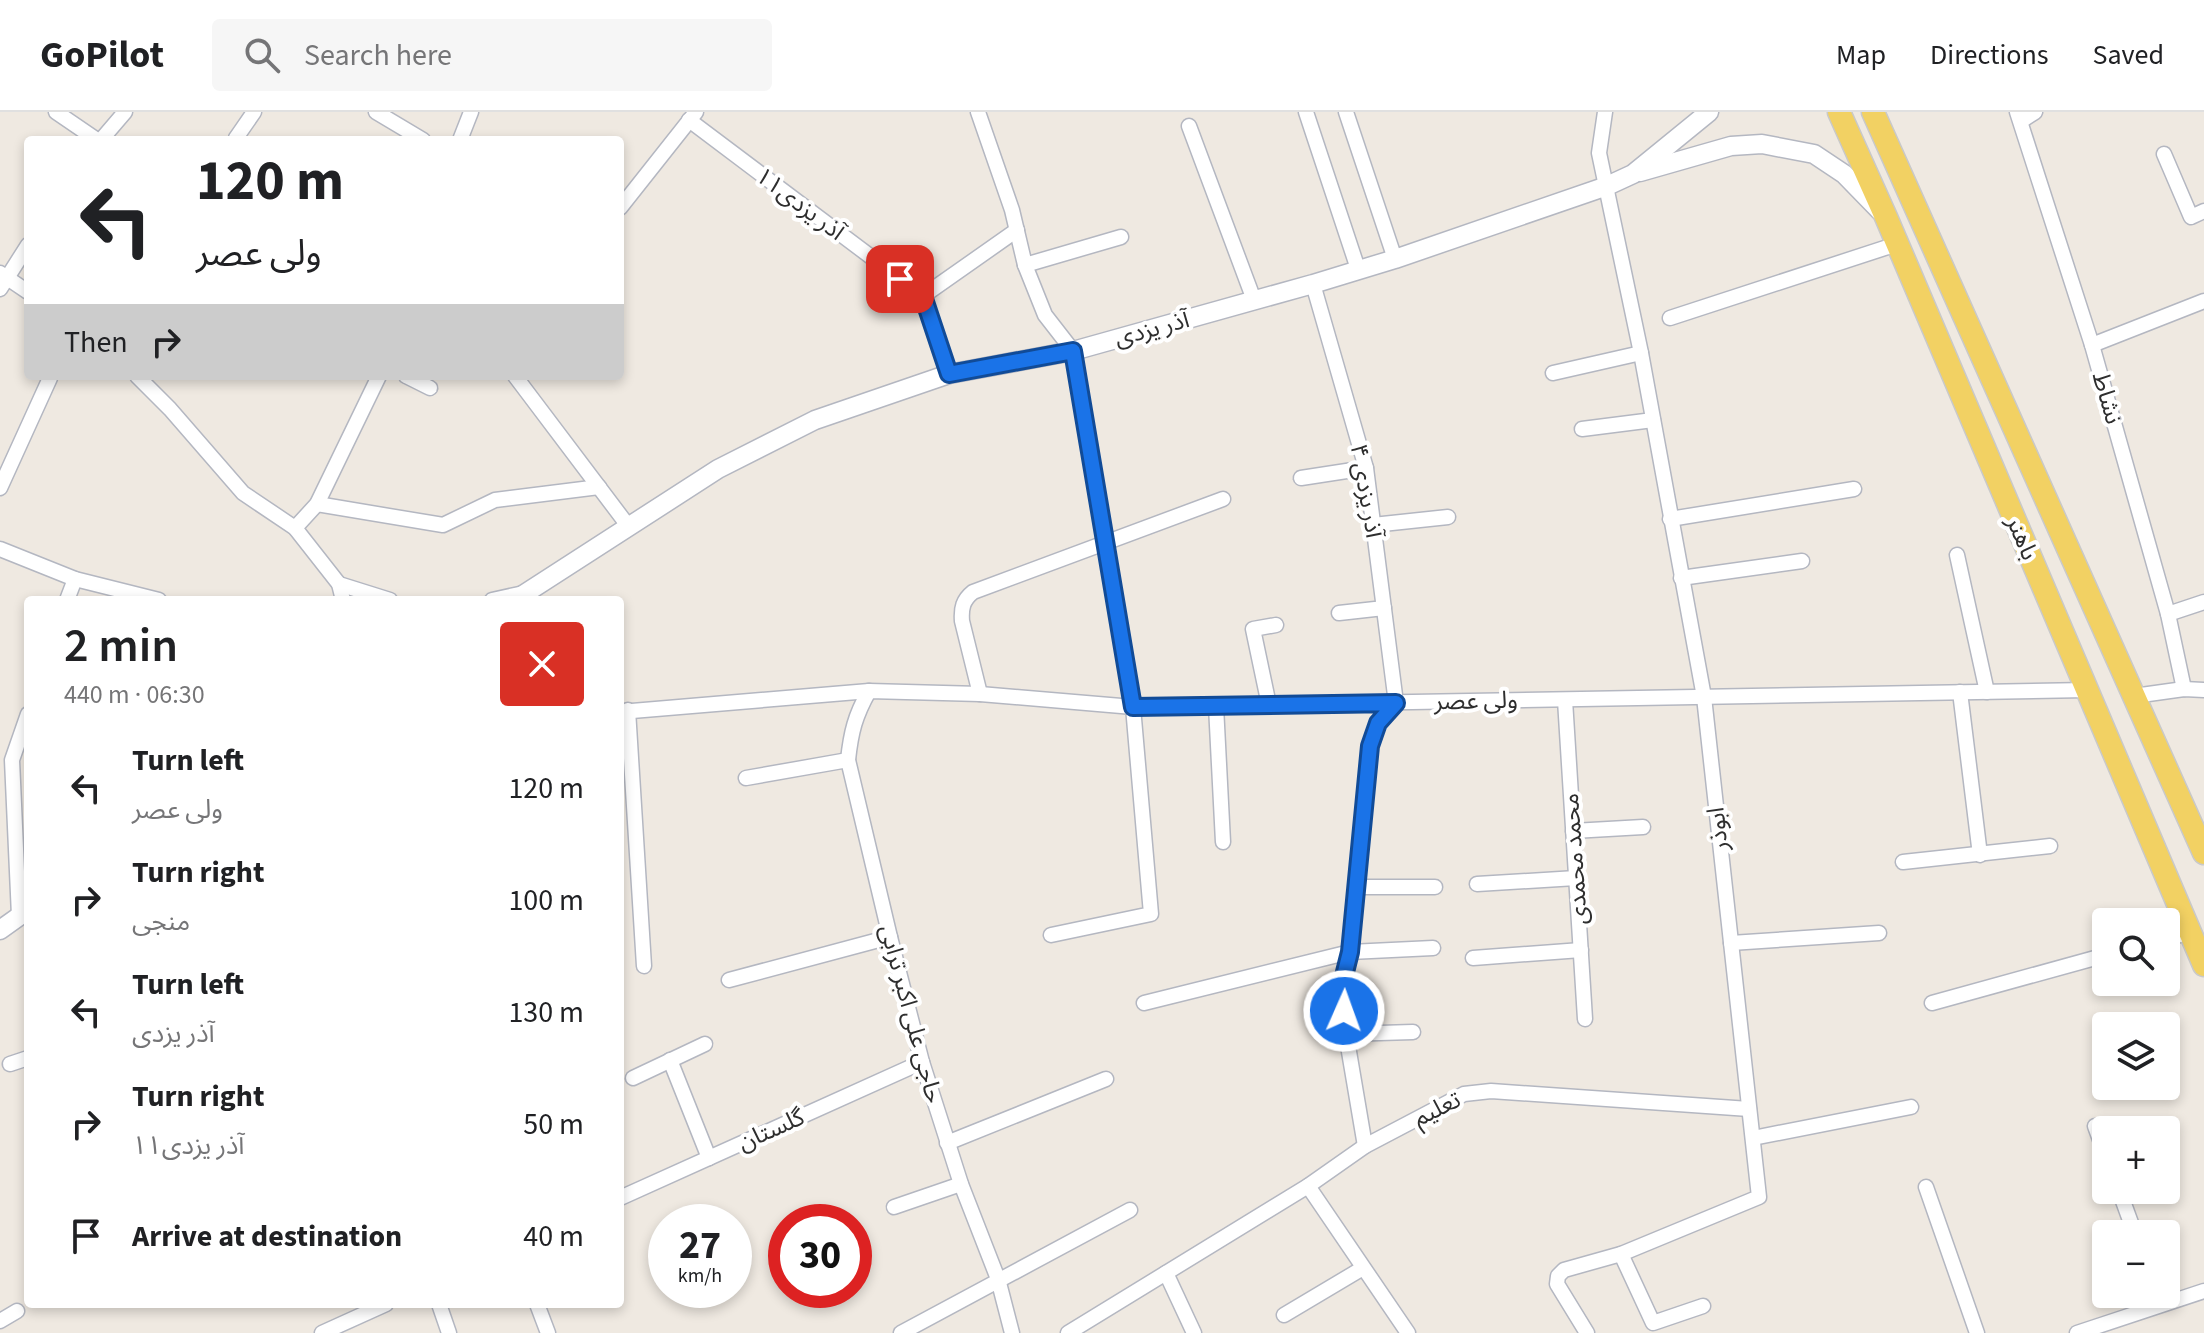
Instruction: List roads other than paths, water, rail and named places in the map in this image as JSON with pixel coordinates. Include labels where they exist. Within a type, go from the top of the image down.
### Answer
[{"type":"main road","name":"باهنر","points":[[1839,112],[2204,965]]},
{"type":"main road","name":"باهنر","points":[[1873,112],[2204,853]]},
{"type":"street","points":[[56,112],[93,136]]},
{"type":"street","points":[[103,136],[125,112]]},
{"type":"street","points":[[237,136],[254,112]]},
{"type":"street","points":[[376,112],[416,136]]},
{"type":"street","points":[[462,136],[471,112]]},
{"type":"street","points":[[978,112],[1017,230],[1025,265],[1045,315],[1073,351],[1133,707],[1151,914],[1051,935]]},
{"type":"street","points":[[1306,112],[1358,269]]},
{"type":"street","points":[[1346,112],[1395,259]]},
{"type":"street","name":"ابوذر","points":[[1587,1333],[1557,1284],[1558,1276],[1564,1270],[1621,1254],[1759,1197],[1704,697],[1641,353],[1599,153],[1605,112]]},
{"type":"street","name":"آذر یزدی","points":[[522,596],[718,469],[815,420],[949,374],[1073,351],[1313,284],[1607,186],[1633,174],[1709,112]]},
{"type":"street","points":[[2019,117],[2035,112]]},
{"type":"street","points":[[624,203],[693,116]]},
{"type":"street","name":"آذر یزدی۱۱","points":[[693,116],[923,296]]},
{"type":"street","name":"نشاط","points":[[2019,117],[2092,345],[2168,614],[2184,689]]},
{"type":"street","points":[[1189,126],[1254,300]]},
{"type":"street","points":[[1633,174],[1731,146],[1762,144],[1814,154],[1844,174],[1886,217]]},
{"type":"street","points":[[2164,154],[2191,217],[2204,211]]},
{"type":"street","points":[[949,374],[923,296],[1017,230]]},
{"type":"street","points":[[1025,265],[1121,237]]},
{"type":"street","points":[[1670,318],[1897,244]]},
{"type":"street","points":[[24,250],[2,279],[24,290]]},
{"type":"street","name":"۴ آذر یزدی","points":[[1313,284],[1366,468],[1396,703]]},
{"type":"street","points":[[2092,345],[2204,301]]},
{"type":"street","points":[[1553,373],[1641,353]]},
{"type":"street","points":[[0,488],[49,380]]},
{"type":"street","points":[[141,380],[243,493],[295,528],[339,584],[342,596]]},
{"type":"street","points":[[295,528],[317,504],[377,380]]},
{"type":"street","points":[[414,380],[430,388]]},
{"type":"street","points":[[518,380],[629,527]]},
{"type":"street","points":[[1582,429],[1653,420]]},
{"type":"street","points":[[1301,478],[1366,468]]},
{"type":"street","points":[[317,504],[443,525],[495,500],[599,487]]},
{"type":"street","points":[[1670,519],[1854,489]]},
{"type":"street","points":[[980,694],[961,609],[973,592],[1223,499]]},
{"type":"street","points":[[1373,525],[1448,517]]},
{"type":"street","points":[[0,549],[75,579],[143,596]]},
{"type":"street","points":[[1957,555],[1987,692]]},
{"type":"street","points":[[1681,578],[1802,561]]},
{"type":"street","points":[[69,596],[75,579]]},
{"type":"street","points":[[339,584],[377,596]]},
{"type":"street","points":[[2168,614],[2204,602]]},
{"type":"street","points":[[1339,613],[1384,608]]},
{"type":"street","points":[[1269,705],[1253,629],[1276,625]]},
{"type":"street","points":[[2134,696],[2184,689],[2204,690]]},
{"type":"street","name":"ولی عصر","points":[[624,711],[869,691],[980,694],[1133,707],[2087,690]]},
{"type":"street","name":"حاجی علی اکبر ترابی","points":[[869,691],[851,731],[848,760],[922,1062],[961,1184],[998,1279],[1012,1333]]},
{"type":"street","points":[[1960,692],[1980,855]]},
{"type":"street","name":"محمد محمدی","points":[[1565,700],[1585,1019]]},
{"type":"street","points":[[1365,1146],[1341,988],[1350,952],[1370,746],[1378,723],[1396,703]]},
{"type":"street","points":[[1216,706],[1223,842]]},
{"type":"street","points":[[624,711],[644,966]]},
{"type":"street","points":[[0,930],[24,913],[6,759],[24,722]]},
{"type":"street","points":[[746,778],[848,760]]},
{"type":"street","points":[[1573,831],[1643,827]]},
{"type":"street","points":[[1903,862],[2050,846]]},
{"type":"street","points":[[1477,884],[1576,878]]},
{"type":"street","points":[[1357,887],[1435,887]]},
{"type":"street","points":[[2180,935],[2190,932]]},
{"type":"street","points":[[1731,943],[1879,933]]},
{"type":"street","points":[[729,980],[890,937]]},
{"type":"street","points":[[1144,1003],[1350,952],[1433,948]]},
{"type":"street","points":[[1473,958],[1581,950]]},
{"type":"street","points":[[1932,1003],[2092,959]]},
{"type":"street","points":[[1346,1034],[1413,1032]]},
{"type":"street","points":[[633,1078],[705,1044]]},
{"type":"street","points":[[10,1064],[24,1059]]},
{"type":"street","points":[[670,1060],[709,1158]]},
{"type":"street","name":"گلستان","points":[[624,1195],[922,1062]]},
{"type":"street","points":[[947,1143],[1106,1079]]},
{"type":"street","name":"تعلیم","points":[[1068,1333],[1308,1186],[1365,1146],[1464,1094],[1477,1091],[1749,1109]]},
{"type":"street","points":[[1753,1138],[1911,1107]]},
{"type":"street","points":[[894,1207],[961,1184]]},
{"type":"street","points":[[1308,1186],[1408,1333]]},
{"type":"street","points":[[1926,1187],[1977,1333]]},
{"type":"street","points":[[901,1333],[1130,1210]]},
{"type":"street","points":[[1621,1254],[1653,1323],[1703,1306]]},
{"type":"street","points":[[1284,1315],[1363,1268]]},
{"type":"street","points":[[1166,1273],[1194,1333]]},
{"type":"street","points":[[2180,1295],[2204,1291]]},
{"type":"street","points":[[322,1333],[377,1308]]},
{"type":"street","points":[[440,1308],[449,1333]]},
{"type":"street","points":[[539,1308],[548,1333]]},
{"type":"street","points":[[2077,1333],[2138,1308]]},
{"type":"street","points":[[0,1321],[17,1311]]}]
